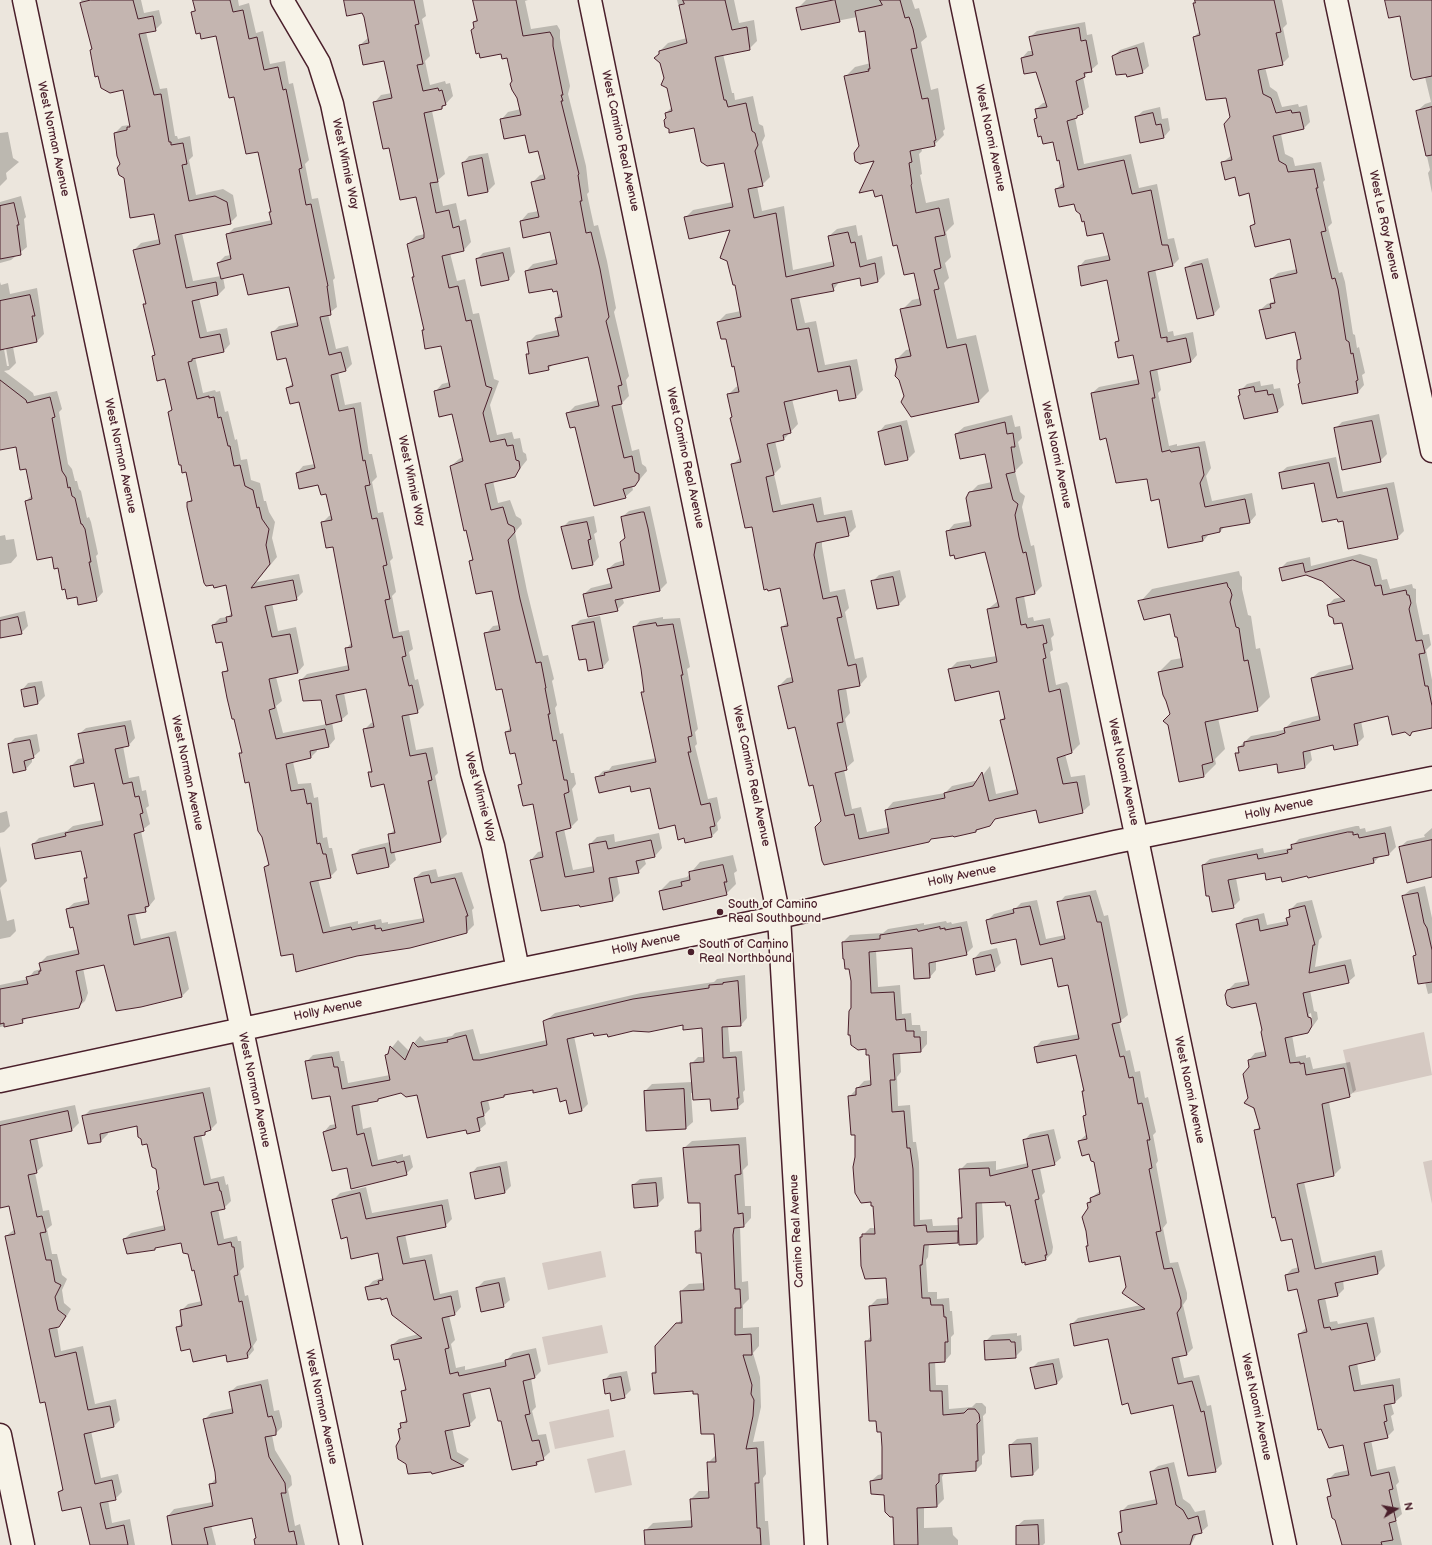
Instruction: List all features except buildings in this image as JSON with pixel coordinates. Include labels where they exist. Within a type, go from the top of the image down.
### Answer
[{"type":"street","name":"West Norman Avenue","points":[[24,0],[351,1545]]},
{"type":"street","name":"West Winnie Way","points":[[282,0],[319,64],[332,104],[472,773],[493,846],[518,970]]},
{"type":"street","name":"West Camino Real Avenue","points":[[590,0],[779,917]]},
{"type":"street","name":"West Naomi Avenue","points":[[961,0],[1285,1545]]},
{"type":"street","name":"West Le Roy Avenue","points":[[1336,0],[1432,451]]},
{"type":"street","name":"Holly Avenue","points":[[0,1081],[518,970],[779,917],[1137,838],[1432,778]]},
{"type":"street","name":"Camino Real Avenue","points":[[779,917],[816,1545]]},
{"type":"street","points":[[0,1435],[23,1545]]},
{"type":"shaded area","points":[[1424,1032],[1432,1075],[1353,1093],[1343,1050]]},
{"type":"shaded area","points":[[1432,1160],[1432,1204],[1423,1162]]},
{"type":"shaded area","points":[[601,1251],[606,1277],[548,1290],[542,1263]]},
{"type":"shaded area","points":[[602,1325],[608,1353],[548,1365],[542,1337]]},
{"type":"shaded area","points":[[609,1409],[614,1437],[555,1449],[549,1422]]},
{"type":"shaded area","points":[[625,1450],[632,1485],[595,1493],[587,1459]]},
{"type":"place","name":"South of Camino Real Southbound","points":[[720,912]]},
{"type":"place","name":"South of Camino Real Northbound","points":[[691,952]]}]
